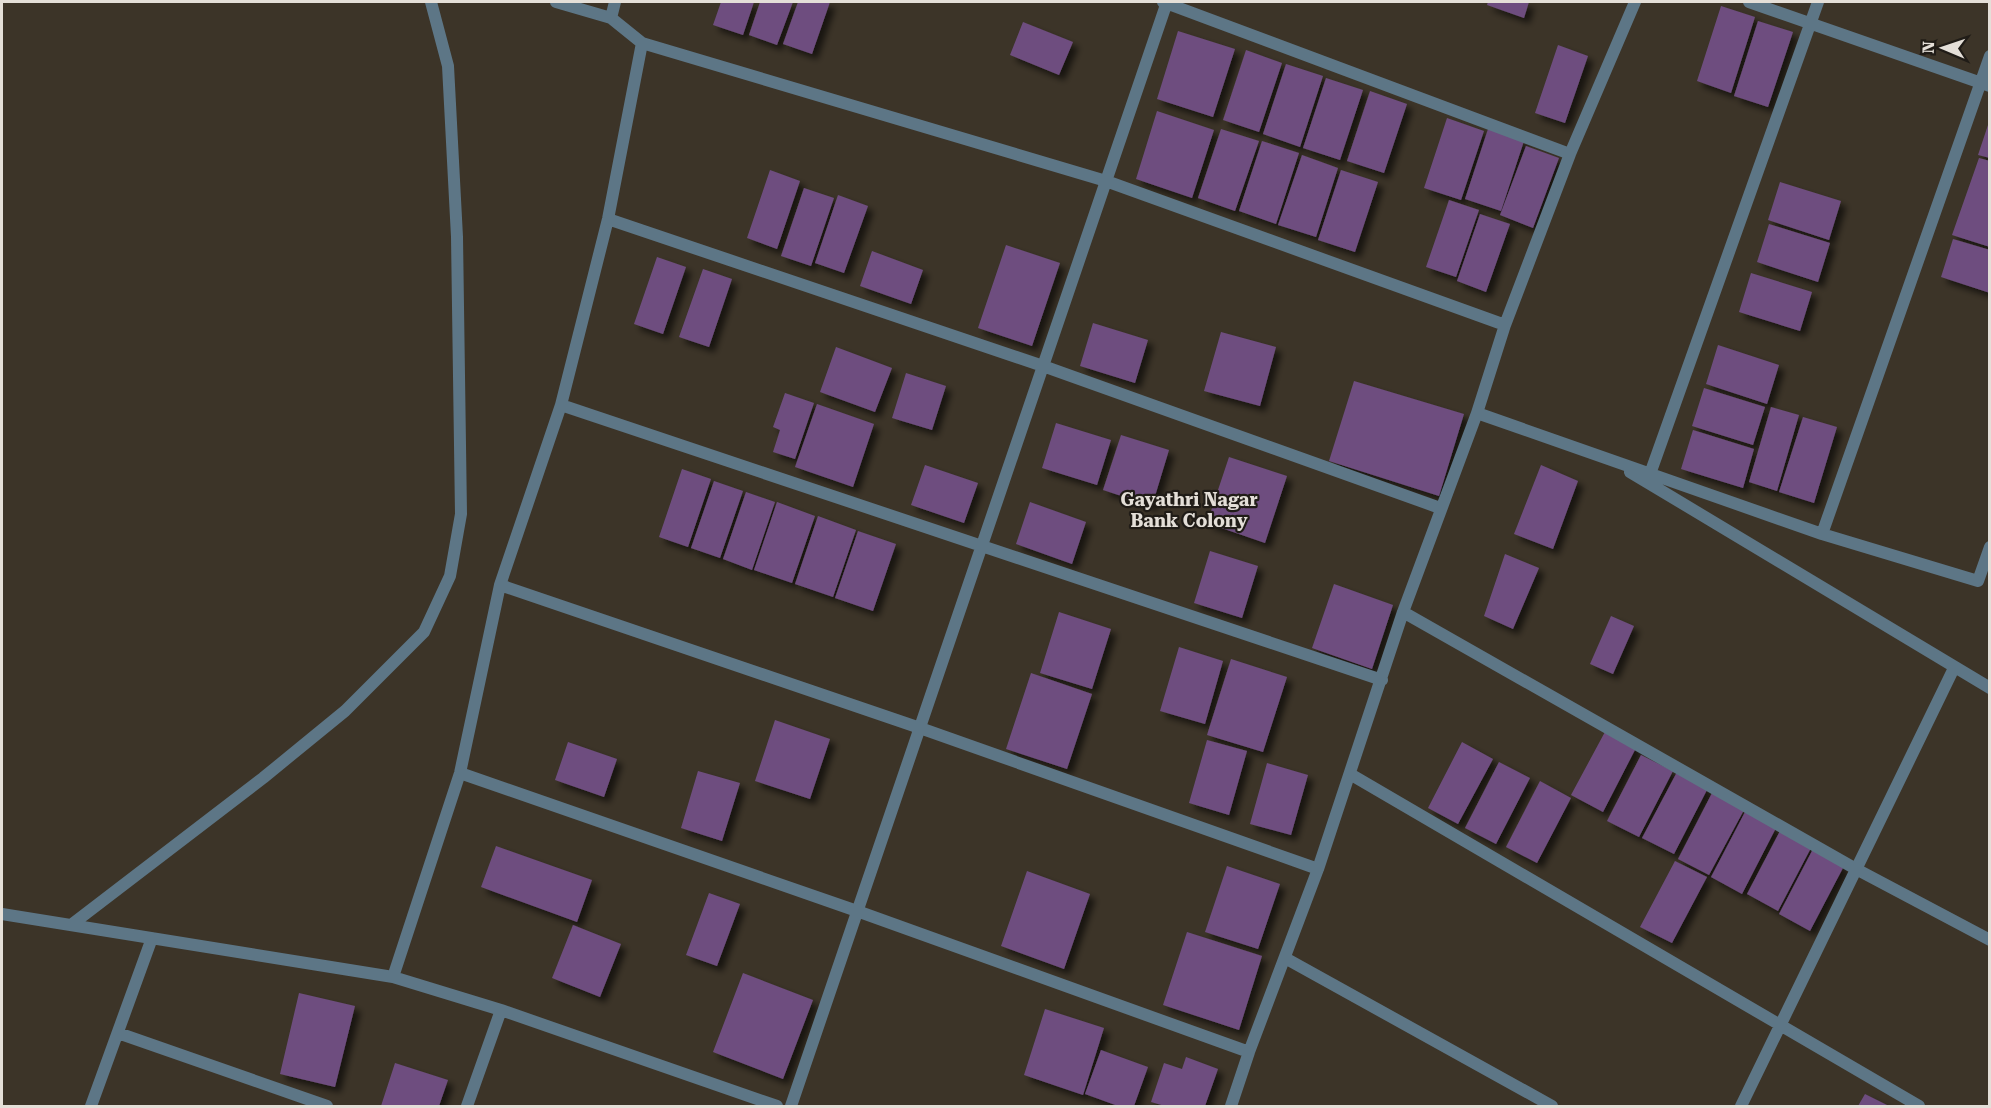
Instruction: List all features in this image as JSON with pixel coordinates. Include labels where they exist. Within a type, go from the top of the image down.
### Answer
[{"type":"street","points":[[70,925],[262,778],[345,711],[424,632],[450,576],[461,514],[457,237],[448,66],[431,2]]},
{"type":"street","points":[[556,2],[611,18],[642,43],[1106,181],[1505,325]]},
{"type":"street","points":[[611,18],[615,2]]},
{"type":"street","points":[[791,1107],[1165,2],[1570,154]]},
{"type":"street","points":[[1231,1107],[1249,1052],[1318,869],[1403,612],[1477,413],[1505,325],[1570,154],[1635,2]]},
{"type":"street","points":[[1749,2],[1985,85]]},
{"type":"street","points":[[1650,474],[1818,2]]},
{"type":"street","points":[[393,977],[460,773],[500,585],[561,405],[608,219],[642,43]]},
{"type":"street","points":[[1822,534],[1985,85],[1989,56]]},
{"type":"street","points":[[608,219],[1043,366],[1440,508]]},
{"type":"street","points":[[561,405],[1382,680]]},
{"type":"street","points":[[1477,413],[1822,534],[1977,581],[1989,547]]},
{"type":"street","points":[[1608,459],[1989,688]]},
{"type":"street","points":[[500,585],[920,728],[1318,869]]},
{"type":"street","points":[[1403,612],[1856,869],[1989,940]]},
{"type":"street","points":[[1741,1107],[1954,668]]},
{"type":"street","points":[[460,773],[857,911],[1249,1052]]},
{"type":"street","points":[[1350,774],[1919,1107]]},
{"type":"street","points":[[2,914],[393,977],[501,1010],[777,1107]]},
{"type":"street","points":[[91,1107],[152,938]]},
{"type":"street","points":[[1285,958],[1552,1107]]},
{"type":"street","points":[[467,1107],[501,1010]]},
{"type":"street","points":[[118,1033],[327,1107]]},
{"type":"building","points":[[721,2],[754,2],[743,35],[713,25]]},
{"type":"building","points":[[760,2],[793,2],[777,45],[749,35]]},
{"type":"building","points":[[798,2],[830,2],[812,54],[783,44]]},
{"type":"building","points":[[1488,2],[1529,2],[1524,18],[1487,5]]},
{"type":"building","points":[[1721,6],[1755,17],[1731,93],[1697,81]]},
{"type":"building","points":[[1758,21],[1793,32],[1768,107],[1734,96]]},
{"type":"building","points":[[1023,22],[1073,42],[1059,75],[1010,55]]},
{"type":"building","points":[[1178,31],[1235,49],[1213,117],[1157,99]]},
{"type":"building","points":[[1558,45],[1588,56],[1565,123],[1535,113]]},
{"type":"building","points":[[1246,50],[1282,63],[1259,132],[1223,120]]},
{"type":"building","points":[[1286,64],[1323,76],[1300,147],[1263,134]]},
{"type":"building","points":[[1326,78],[1363,90],[1340,160],[1303,148]]},
{"type":"building","points":[[1370,91],[1407,104],[1384,173],[1347,161]]},
{"type":"building","points":[[1157,111],[1214,130],[1192,198],[1136,179]]},
{"type":"building","points":[[1447,118],[1484,131],[1461,200],[1424,188]]},
{"type":"building","points":[[1990,119],[1990,158],[1978,155]]},
{"type":"building","points":[[1221,129],[1259,141],[1235,211],[1198,198]]},
{"type":"building","points":[[1488,129],[1524,141],[1501,211],[1465,199]]},
{"type":"building","points":[[1262,141],[1299,153],[1276,224],[1239,211]]},
{"type":"building","points":[[1526,146],[1559,158],[1533,228],[1500,215]]},
{"type":"building","points":[[1302,155],[1338,168],[1316,237],[1278,225]]},
{"type":"building","points":[[1979,158],[1990,161],[1990,247],[1952,235]]},
{"type":"building","points":[[770,170],[800,181],[777,249],[747,238]]},
{"type":"building","points":[[1341,170],[1378,182],[1355,252],[1318,240]]},
{"type":"building","points":[[1780,182],[1841,201],[1829,240],[1768,220]]},
{"type":"building","points":[[804,188],[834,198],[811,266],[781,256]]},
{"type":"building","points":[[838,195],[868,206],[844,273],[815,263]]},
{"type":"building","points":[[1449,200],[1479,210],[1456,277],[1426,267]]},
{"type":"building","points":[[1480,214],[1510,224],[1486,292],[1457,281]]},
{"type":"building","points":[[1769,224],[1830,243],[1818,282],[1757,262]]},
{"type":"building","points":[[1953,239],[1990,250],[1990,293],[1941,277]]},
{"type":"building","points":[[1006,245],[1060,263],[1032,346],[978,328]]},
{"type":"building","points":[[872,251],[923,270],[911,304],[860,286]]},
{"type":"building","points":[[657,257],[686,267],[663,334],[634,324]]},
{"type":"building","points":[[703,269],[732,279],[709,347],[679,337]]},
{"type":"building","points":[[1751,273],[1812,292],[1800,331],[1739,312]]},
{"type":"building","points":[[1093,323],[1148,340],[1135,383],[1080,366]]},
{"type":"building","points":[[1221,332],[1276,347],[1260,406],[1204,391]]},
{"type":"building","points":[[1718,345],[1779,365],[1767,404],[1706,384]]},
{"type":"building","points":[[836,347],[892,368],[875,412],[820,392]]},
{"type":"building","points":[[906,373],[946,386],[932,430],[892,418]]},
{"type":"building","points":[[1354,381],[1464,414],[1439,496],[1329,461]]},
{"type":"building","points":[[1704,388],[1765,407],[1753,445],[1692,426]]},
{"type":"building","points":[[785,393],[814,403],[795,459],[773,452],[780,430],[773,427]]},
{"type":"building","points":[[817,404],[874,424],[853,487],[795,467]]},
{"type":"building","points":[[1771,407],[1799,415],[1777,491],[1749,482]]},
{"type":"building","points":[[1803,417],[1837,427],[1814,503],[1779,492]]},
{"type":"building","points":[[1056,423],[1111,440],[1097,485],[1042,468]]},
{"type":"building","points":[[1693,430],[1754,449],[1743,488],[1681,469]]},
{"type":"building","points":[[1121,435],[1169,450],[1152,506],[1103,490]]},
{"type":"building","points":[[1229,457],[1287,476],[1265,543],[1207,523]]},
{"type":"building","points":[[925,465],[978,483],[964,523],[911,505]]},
{"type":"building","points":[[1541,465],[1578,481],[1553,549],[1514,534]]},
{"type":"building","points":[[682,469],[711,479],[688,547],[659,537]]},
{"type":"building","points":[[714,481],[743,491],[720,558],[691,548]]},
{"type":"building","points":[[746,492],[775,502],[752,570],[723,559]]},
{"type":"building","points":[[777,502],[815,516],[792,583],[754,570]]},
{"type":"building","points":[[1030,502],[1086,522],[1072,564],[1016,544]]},
{"type":"building","points":[[818,516],[856,530],[833,597],[795,584]]},
{"type":"building","points":[[858,531],[896,544],[873,611],[835,598]]},
{"type":"building","points":[[1210,551],[1258,566],[1242,618],[1194,603]]},
{"type":"building","points":[[1505,554],[1539,568],[1513,629],[1484,616]]},
{"type":"building","points":[[1334,584],[1393,605],[1372,669],[1312,648]]},
{"type":"building","points":[[1059,612],[1111,629],[1092,689],[1040,673]]},
{"type":"building","points":[[1611,616],[1634,626],[1613,674],[1590,664]]},
{"type":"building","points":[[1179,647],[1223,661],[1205,724],[1160,711]]},
{"type":"building","points":[[1231,659],[1287,677],[1263,752],[1207,735]]},
{"type":"building","points":[[1031,673],[1092,694],[1067,769],[1006,749]]},
{"type":"building","points":[[775,720],[830,739],[810,799],[755,781]]},
{"type":"building","points":[[1606,730],[1637,746],[1603,812],[1571,795]]},
{"type":"building","points":[[1207,740],[1247,751],[1229,815],[1189,803]]},
{"type":"building","points":[[568,742],[617,759],[604,797],[555,780]]},
{"type":"building","points":[[1462,742],[1493,759],[1458,824],[1428,808]]},
{"type":"building","points":[[1641,755],[1673,771],[1639,837],[1607,821]]},
{"type":"building","points":[[1499,762],[1530,778],[1496,844],[1465,828]]},
{"type":"building","points":[[1267,763],[1308,775],[1291,835],[1250,824]]},
{"type":"building","points":[[698,771],[740,783],[722,841],[681,828]]},
{"type":"building","points":[[1677,772],[1708,788],[1674,854],[1642,838]]},
{"type":"building","points":[[1540,781],[1571,798],[1537,863],[1506,847]]},
{"type":"building","points":[[1712,793],[1744,810],[1709,875],[1678,859]]},
{"type":"building","points":[[1745,812],[1776,828],[1742,894],[1711,877]]},
{"type":"building","points":[[1781,829],[1812,846],[1778,911],[1747,894]]},
{"type":"building","points":[[496,846],[592,880],[577,922],[481,887]]},
{"type":"building","points":[[1813,849],[1844,866],[1810,931],[1779,914]]},
{"type":"building","points":[[1675,861],[1707,877],[1672,943],[1640,927]]},
{"type":"building","points":[[1227,866],[1280,884],[1258,949],[1205,932]]},
{"type":"building","points":[[1027,871],[1090,894],[1064,969],[1001,946]]},
{"type":"building","points":[[709,893],[740,904],[717,966],[686,955]]},
{"type":"building","points":[[573,925],[621,944],[600,997],[552,978]]},
{"type":"building","points":[[1187,932],[1262,956],[1239,1030],[1163,1005]]},
{"type":"building","points":[[743,973],[813,1000],[783,1079],[713,1052]]},
{"type":"building","points":[[299,993],[355,1006],[335,1087],[280,1074]]},
{"type":"building","points":[[1045,1009],[1104,1028],[1083,1095],[1024,1075]]},
{"type":"building","points":[[1101,1050],[1148,1067],[1134,1106],[1118,1106],[1085,1094]]},
{"type":"building","points":[[1186,1057],[1218,1069],[1205,1106],[1165,1106],[1151,1102],[1164,1063],[1182,1069]]},
{"type":"building","points":[[395,1063],[448,1080],[439,1106],[381,1106]]},
{"type":"building","points":[[1865,1094],[1889,1106],[1858,1106]]},
{"type":"district","name":"Gayathri Nagar Bank Colony","points":[[1189,509]]}]
